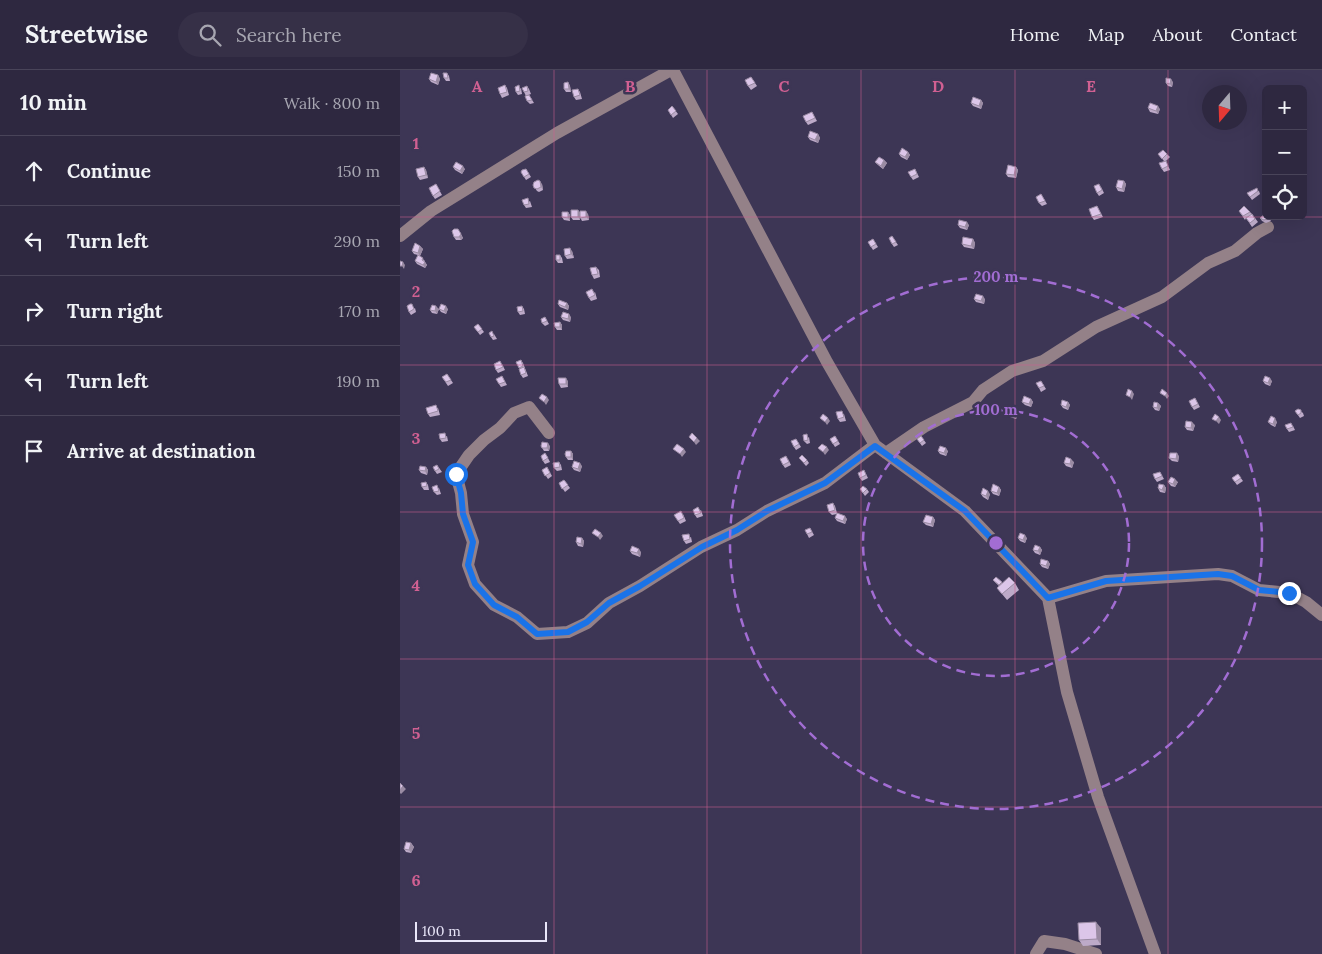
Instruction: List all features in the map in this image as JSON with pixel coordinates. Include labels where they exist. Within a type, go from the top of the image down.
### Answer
[{"type":"street","points":[[400,236],[430,211],[557,133],[672,70],[827,362],[875,446],[965,511],[1048,598],[1068,692],[1098,797],[1155,954]]},
{"type":"street","points":[[886,453],[924,427],[973,402],[983,390],[1012,371],[1043,361],[1096,327],[1162,297],[1208,263],[1235,251],[1257,233],[1268,227]]},
{"type":"street","points":[[549,433],[529,407],[514,413],[469,455],[456,474],[461,493],[463,514],[473,542],[468,565],[475,584],[494,605],[517,617],[537,634],[568,632],[587,622],[609,603],[702,547],[737,530],[767,511],[825,483],[875,446]]},
{"type":"street","points":[[1048,598],[1106,581],[1218,574],[1232,576],[1259,590],[1289,593],[1306,602],[1322,615]]},
{"type":"street","points":[[1036,954],[1044,941],[1065,944],[1096,954]]},
{"type":"building","points":[[431,73],[438,75],[436,82],[429,79]]},
{"type":"building","points":[[443,73],[447,73],[448,78],[444,78]]},
{"type":"building","points":[[751,77],[755,83],[748,86],[745,80]]},
{"type":"building","points":[[1166,78],[1171,79],[1170,84],[1166,83]]},
{"type":"building","points":[[568,82],[569,89],[564,89],[564,83]]},
{"type":"building","points":[[505,85],[507,92],[500,94],[498,88]]},
{"type":"building","points":[[519,85],[520,91],[516,92],[515,87]]},
{"type":"building","points":[[527,86],[528,91],[524,92],[522,88]]},
{"type":"building","points":[[578,89],[580,95],[574,97],[572,90]]},
{"type":"building","points":[[529,95],[532,100],[527,101],[525,96]]},
{"type":"building","points":[[973,97],[981,100],[979,106],[971,103]]},
{"type":"building","points":[[1150,103],[1158,106],[1156,111],[1148,108]]},
{"type":"building","points":[[672,106],[676,111],[671,115],[668,110]]},
{"type":"building","points":[[812,112],[815,118],[806,122],[803,116]]},
{"type":"building","points":[[810,131],[818,134],[815,140],[808,137]]},
{"type":"building","points":[[902,148],[908,152],[905,157],[899,154]]},
{"type":"building","points":[[1163,150],[1167,154],[1162,159],[1158,154]]},
{"type":"building","points":[[879,157],[884,160],[881,166],[875,162]]},
{"type":"building","points":[[1166,161],[1168,166],[1162,169],[1159,163]]},
{"type":"building","points":[[456,162],[463,166],[460,171],[453,167]]},
{"type":"building","points":[[1008,165],[1016,167],[1014,175],[1006,174]]},
{"type":"building","points":[[424,167],[426,175],[418,177],[416,169]]},
{"type":"building","points":[[526,169],[529,174],[524,177],[521,172]]},
{"type":"building","points":[[915,169],[917,174],[911,177],[908,172]]},
{"type":"building","points":[[538,180],[541,187],[537,189],[533,185]]},
{"type":"building","points":[[1118,180],[1124,181],[1122,189],[1116,187]]},
{"type":"building","points":[[436,184],[440,191],[433,196],[429,188]]},
{"type":"building","points":[[1099,184],[1102,190],[1097,193],[1094,186]]},
{"type":"building","points":[[1257,188],[1258,191],[1250,197],[1247,193]]},
{"type":"building","points":[[1041,194],[1045,201],[1039,203],[1036,197]]},
{"type":"building","points":[[528,198],[529,204],[524,205],[522,200]]},
{"type":"building","points":[[1097,206],[1101,214],[1092,217],[1089,209]]},
{"type":"building","points":[[1244,206],[1250,212],[1243,216],[1239,211]]},
{"type":"building","points":[[571,210],[578,210],[578,217],[571,217]]},
{"type":"building","points":[[580,211],[586,211],[586,217],[580,218]]},
{"type":"building","points":[[562,212],[568,212],[568,218],[562,217]]},
{"type":"building","points":[[1252,214],[1255,219],[1250,223],[1246,218]]},
{"type":"building","points":[[959,220],[967,222],[965,227],[958,225]]},
{"type":"building","points":[[458,229],[461,234],[459,237],[454,237],[452,231]]},
{"type":"building","points":[[892,236],[896,242],[892,244],[889,238]]},
{"type":"building","points":[[963,237],[973,239],[971,246],[962,244]]},
{"type":"building","points":[[873,239],[876,244],[871,247],[868,242]]},
{"type":"building","points":[[415,243],[420,246],[418,253],[412,251]]},
{"type":"building","points":[[570,248],[571,254],[565,256],[564,249]]},
{"type":"building","points":[[418,255],[425,262],[423,265],[415,261]]},
{"type":"building","points":[[556,255],[560,255],[560,260],[556,260]]},
{"type":"building","points":[[596,267],[598,274],[592,275],[590,268]]},
{"type":"building","points":[[592,289],[595,295],[589,298],[586,292]]},
{"type":"building","points":[[976,294],[983,296],[981,301],[974,299]]},
{"type":"building","points":[[559,300],[567,303],[565,307],[558,304]]},
{"type":"building","points":[[412,304],[414,309],[409,312],[407,306]]},
{"type":"building","points":[[441,304],[446,306],[444,311],[439,309]]},
{"type":"building","points":[[432,305],[436,306],[435,311],[430,310]]},
{"type":"building","points":[[522,306],[523,311],[518,312],[517,307]]},
{"type":"building","points":[[563,312],[569,314],[568,319],[561,317]]},
{"type":"building","points":[[545,317],[547,321],[542,323],[541,319]]},
{"type":"building","points":[[560,322],[560,327],[555,327],[554,323]]},
{"type":"building","points":[[478,324],[482,329],[478,332],[474,327]]},
{"type":"building","points":[[492,331],[494,336],[491,337],[489,333]]},
{"type":"building","points":[[521,360],[523,366],[519,368],[516,362]]},
{"type":"building","points":[[500,361],[503,367],[496,370],[494,364]]},
{"type":"building","points":[[524,367],[526,373],[521,375],[519,369]]},
{"type":"building","points":[[447,374],[451,380],[446,382],[442,377]]},
{"type":"building","points":[[502,376],[505,382],[499,384],[496,379]]},
{"type":"building","points":[[1265,376],[1270,378],[1268,383],[1263,381]]},
{"type":"building","points":[[558,378],[566,378],[566,384],[559,384]]},
{"type":"building","points":[[1041,381],[1044,386],[1039,388],[1036,383]]},
{"type":"building","points":[[1128,389],[1132,391],[1130,397],[1126,395]]},
{"type":"building","points":[[1162,389],[1167,393],[1165,396],[1160,393]]},
{"type":"building","points":[[542,394],[547,397],[544,402],[539,398]]},
{"type":"building","points":[[1024,396],[1031,399],[1029,404],[1022,402]]},
{"type":"building","points":[[1195,398],[1198,404],[1192,407],[1189,401]]},
{"type":"building","points":[[1062,400],[1068,402],[1066,407],[1061,405]]},
{"type":"building","points":[[1154,402],[1158,403],[1157,408],[1153,407]]},
{"type":"building","points":[[436,405],[438,411],[428,414],[426,408]]},
{"type":"building","points":[[1010,409],[1016,411],[1014,416],[1008,414]]},
{"type":"building","points":[[1301,410],[1301,413],[1298,415],[1295,411]]},
{"type":"building","points":[[842,411],[844,417],[838,419],[836,412]]},
{"type":"building","points":[[823,414],[828,418],[825,422],[820,418]]},
{"type":"building","points":[[1215,414],[1219,417],[1216,421],[1212,419]]},
{"type":"building","points":[[1271,416],[1275,418],[1273,424],[1268,422]]},
{"type":"building","points":[[1186,421],[1192,422],[1191,428],[1185,427]]},
{"type":"building","points":[[1291,423],[1293,427],[1287,429],[1285,425]]},
{"type":"building","points":[[445,433],[446,438],[440,439],[439,434]]},
{"type":"building","points":[[692,433],[697,438],[694,442],[689,437]]},
{"type":"building","points":[[807,434],[808,440],[804,441],[803,435]]},
{"type":"building","points":[[835,436],[838,441],[833,444],[830,439]]},
{"type":"building","points":[[921,436],[924,440],[920,443],[917,439]]},
{"type":"building","points":[[796,439],[799,444],[794,447],[791,441]]},
{"type":"building","points":[[542,442],[548,443],[547,448],[542,448]]},
{"type":"building","points":[[677,444],[684,449],[680,454],[673,449]]},
{"type":"building","points":[[822,444],[827,447],[823,452],[818,448]]},
{"type":"building","points":[[940,446],[946,448],[944,453],[938,451]]},
{"type":"building","points":[[566,451],[571,451],[571,457],[566,457]]},
{"type":"building","points":[[545,453],[548,458],[543,461],[541,456]]},
{"type":"building","points":[[1170,453],[1177,453],[1176,459],[1169,458]]},
{"type":"building","points":[[802,455],[807,460],[804,463],[799,458]]},
{"type":"building","points":[[786,456],[789,462],[783,465],[780,459]]},
{"type":"building","points":[[1066,457],[1071,459],[1070,464],[1064,463]]},
{"type":"building","points":[[574,461],[580,463],[578,469],[572,467]]},
{"type":"building","points":[[559,462],[560,467],[554,468],[553,463]]},
{"type":"building","points":[[437,465],[439,469],[435,471],[433,467]]},
{"type":"building","points":[[420,466],[426,467],[425,471],[419,470]]},
{"type":"building","points":[[547,467],[550,473],[545,476],[542,470]]},
{"type":"building","points":[[864,470],[866,475],[860,478],[858,473]]},
{"type":"building","points":[[1160,472],[1162,476],[1155,479],[1153,474]]},
{"type":"building","points":[[1238,474],[1241,478],[1235,482],[1232,478]]},
{"type":"building","points":[[1171,477],[1175,479],[1173,484],[1168,482]]},
{"type":"building","points":[[564,480],[568,485],[562,489],[559,483]]},
{"type":"building","points":[[426,482],[427,486],[422,487],[421,483]]},
{"type":"building","points":[[993,484],[999,487],[997,493],[991,491]]},
{"type":"building","points":[[1159,484],[1164,485],[1162,490],[1158,488]]},
{"type":"building","points":[[437,485],[439,491],[434,492],[432,487]]},
{"type":"building","points":[[863,486],[867,489],[863,493],[860,489]]},
{"type":"building","points":[[983,488],[988,491],[986,496],[981,494]]},
{"type":"building","points":[[833,503],[835,510],[829,512],[827,505]]},
{"type":"building","points":[[698,507],[701,513],[695,515],[693,510]]},
{"type":"building","points":[[681,511],[684,518],[678,521],[674,515]]},
{"type":"building","points":[[837,513],[845,516],[843,521],[835,518]]},
{"type":"building","points":[[926,515],[933,517],[931,524],[923,522]]},
{"type":"building","points":[[810,528],[812,532],[807,534],[805,530]]},
{"type":"building","points":[[595,529],[601,533],[598,537],[592,533]]},
{"type":"building","points":[[1020,533],[1025,535],[1023,540],[1018,538]]},
{"type":"building","points":[[689,534],[690,539],[684,541],[682,535]]},
{"type":"building","points":[[577,537],[582,538],[581,544],[576,542]]},
{"type":"building","points":[[1035,545],[1040,547],[1038,551],[1033,550]]},
{"type":"building","points":[[632,546],[639,549],[637,553],[630,551]]},
{"type":"building","points":[[1041,559],[1048,561],[1046,566],[1040,564]]},
{"type":"building","points":[[996,577],[1002,582],[999,585],[993,580]]},
{"type":"building","points":[[1009,577],[1015,583],[1002,594],[997,588]]},
{"type":"building","points":[[406,842],[411,843],[409,850],[404,849]]},
{"type":"building","points":[[1096,922],[1097,939],[1079,940],[1078,923]]},
{"type":"route","points":[[456,474],[461,493],[463,514],[473,542],[468,565],[475,584],[494,605],[517,617],[537,634],[568,632],[587,622],[609,603],[702,547],[737,530],[767,511],[825,483],[875,446],[965,511],[1048,598],[1106,581],[1218,574],[1232,576],[1259,590],[1289,593]]}]
